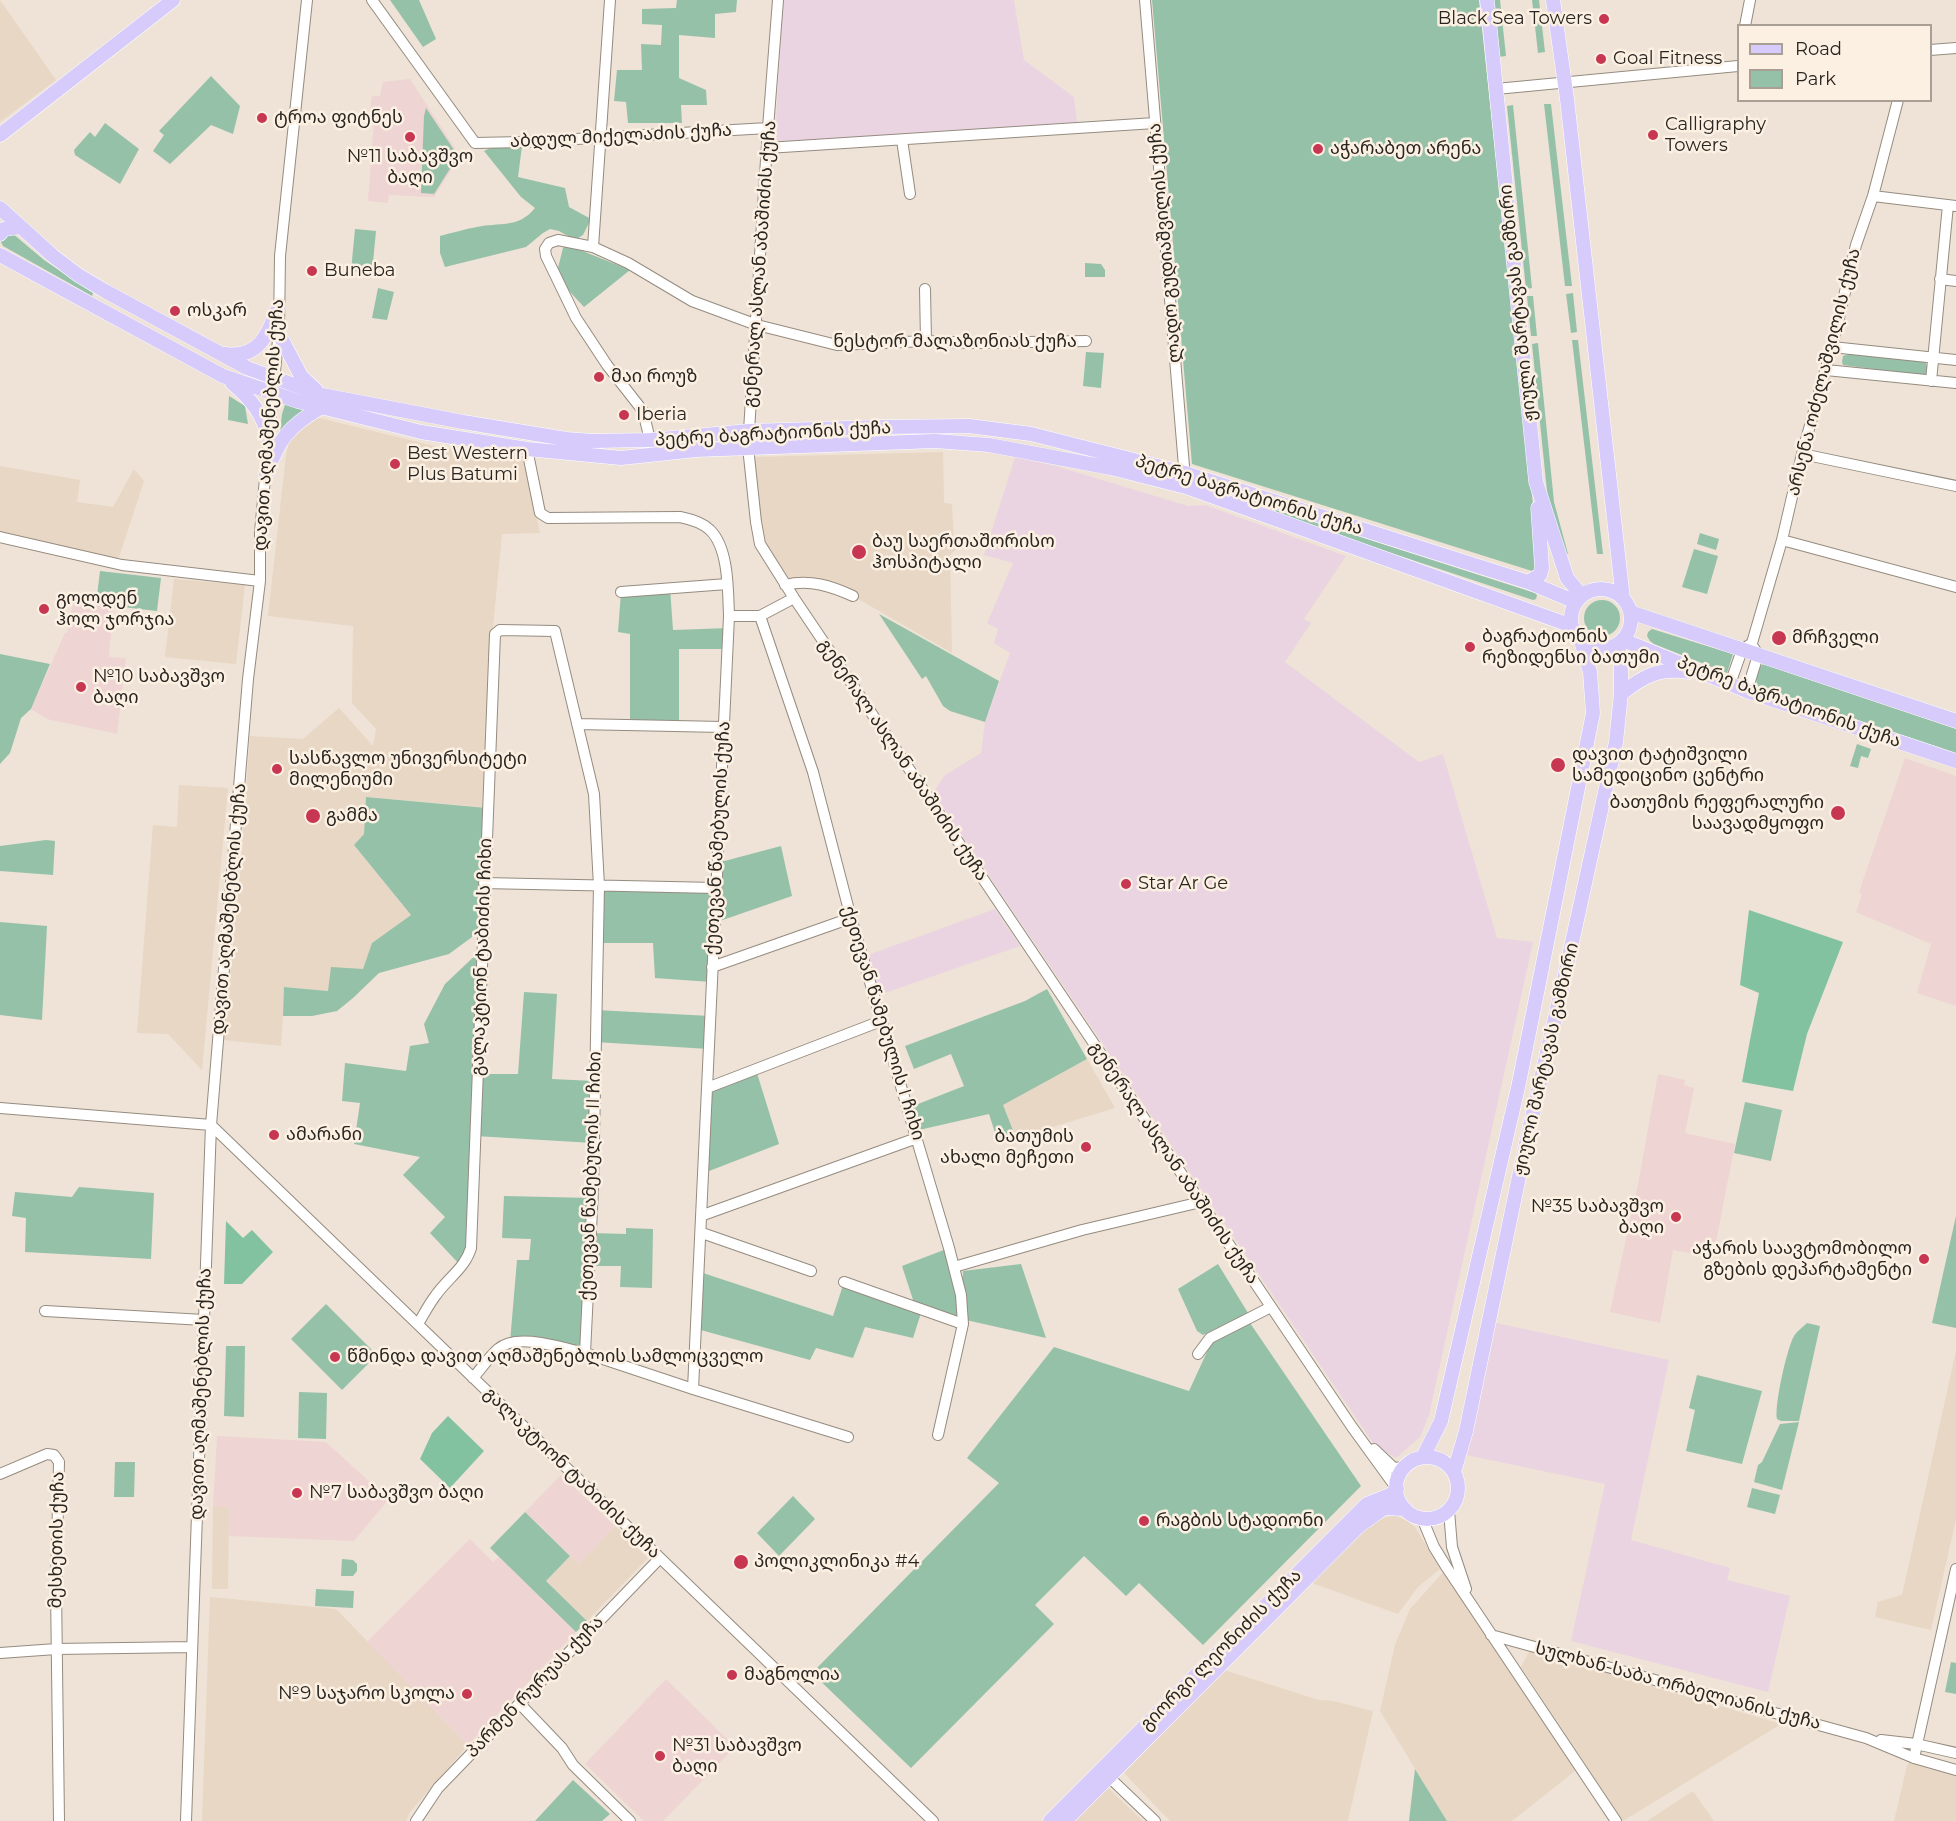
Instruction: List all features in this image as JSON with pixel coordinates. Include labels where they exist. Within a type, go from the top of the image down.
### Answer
[{"type":"main road","points":[[0,135],[173,0]]},
{"type":"main road","name":"ჟიული შარტავას გამზირი","points":[[1486,0],[1536,482],[1566,578],[1579,599]]},
{"type":"main road","points":[[1553,0],[1631,624],[1620,642],[1612,647],[1599,649],[1581,641],[1572,626],[1571,618],[1579,599],[1592,591],[1614,592],[1627,606]]},
{"type":"main road","name":"პეტრე ბაგრატიონის ქუჩა","points":[[0,208],[53,256],[78,275],[247,368],[275,378],[321,401],[421,432],[526,449],[621,458],[748,447],[934,441],[989,445],[1185,480],[1572,626]]},
{"type":"main road","points":[[0,234],[4,229],[21,227]]},
{"type":"main road","name":"პეტრე ბაგრატიონის ქუჩა","points":[[1,254],[223,376],[273,394],[566,439],[592,441],[650,440],[749,431],[969,426],[1031,434],[1579,599]]},
{"type":"main road","points":[[217,352],[244,355],[255,348],[262,342],[271,327],[278,308]]},
{"type":"main road","points":[[266,474],[275,449],[290,429],[321,401],[301,376],[279,334]]},
{"type":"main road","points":[[223,376],[254,404],[265,423],[269,438]]},
{"type":"main road","points":[[1528,582],[1540,575],[1542,568],[1536,482]]},
{"type":"main road","name":"პეტრე ბაგრატიონის ქუჩა","points":[[1627,606],[1956,721]]},
{"type":"main road","name":"ჟიული შარტავას გამზირი","points":[[1423,1457],[1442,1421],[1519,1083],[1593,713],[1590,672],[1581,641]]},
{"type":"main road","name":"ჟიული შარტავას გამზირი","points":[[1454,1472],[1466,1431],[1525,1148],[1616,742],[1621,694],[1620,642]]},
{"type":"main road","name":"პეტრე ბაგრატიონის ქუჩა","points":[[1620,642],[1747,691],[1956,761]]},
{"type":"main road","points":[[1621,694],[1648,675],[1669,670],[1707,675]]},
{"type":"main road","points":[[1423,1457],[1435,1458],[1446,1463],[1454,1472],[1458,1482],[1455,1502],[1449,1511],[1441,1516],[1422,1518],[1413,1515],[1405,1509],[1398,1496],[1397,1481],[1405,1467],[1423,1457]]},
{"type":"main road","name":"გიორგი ლეონიძის ქუჩა","points":[[1050,1821],[1367,1504],[1397,1489]]},
{"type":"main road","name":"გიორგი ლეონიძის ქუჩა","points":[[1065,1821],[1359,1526],[1383,1508],[1405,1509]]},
{"type":"street","name":"დავით აღმაშენებლის ქუჩა","points":[[186,1821],[211,1125],[248,678],[260,581],[260,532],[279,334],[280,256],[286,184],[307,0]]},
{"type":"street","name":"აბდულ მიქელაძის ქუჩა","points":[[372,0],[475,143],[768,128]]},
{"type":"street","points":[[593,247],[610,0]]},
{"type":"street","name":"გენერალ ასლან აბაშიძის ქუჩა","points":[[778,0],[748,447],[760,544],[785,585],[1271,1307],[1397,1489]]},
{"type":"street","name":"ლადო გუდიაშვილის ქუჩა","points":[[1145,0],[1185,480]]},
{"type":"street","points":[[1745,24],[1750,0]]},
{"type":"street","points":[[1932,50],[1956,48]]},
{"type":"street","points":[[1496,89],[1737,66]]},
{"type":"street","name":"არსენა ოძელაშვილის ქუჩა","points":[[1751,650],[1782,540],[1856,245],[1874,196],[1898,102]]},
{"type":"street","points":[[767,148],[1155,123]]},
{"type":"street","points":[[902,140],[909,194]]},
{"type":"street","points":[[1874,196],[1952,206],[1940,279],[1931,381]]},
{"type":"street","name":"ნესტორ მალაზონიას ქუჩა","points":[[650,440],[643,411],[576,318],[546,256],[545,249],[549,243],[558,240],[593,247],[628,263],[692,301],[757,325],[837,345],[926,341],[1086,342]]},
{"type":"street","points":[[1940,279],[1956,282]]},
{"type":"street","points":[[925,289],[926,341]]},
{"type":"street","points":[[1832,347],[1956,360]]},
{"type":"street","points":[[1826,370],[1956,383]]},
{"type":"street","name":"ქეთევან წამებულის ქუჩა","points":[[526,449],[540,513],[548,518],[680,517],[693,520],[710,530],[718,542],[725,562],[729,616],[703,1215],[693,1389]]},
{"type":"street","points":[[1802,454],[1956,486]]},
{"type":"street","points":[[0,537],[122,565],[260,581]]},
{"type":"street","points":[[1782,540],[1956,587]]},
{"type":"street","points":[[785,585],[797,582],[814,583],[832,586],[853,596]]},
{"type":"street","points":[[621,592],[727,584]]},
{"type":"street","points":[[729,616],[760,616],[794,598]]},
{"type":"street","name":"ქეთევან წამებულის I ჩიხი","points":[[760,616],[813,771],[851,918],[961,1294],[963,1324],[938,1435]]},
{"type":"street","name":"გალაკტიონ ტაბიძის ჩიხი","points":[[418,1324],[437,1294],[462,1267],[471,1248],[495,634],[500,630],[555,631]]},
{"type":"street","name":"ქეთევან წამებულის II ჩიხი","points":[[555,631],[594,794],[599,886],[593,1189],[585,1353]]},
{"type":"street","points":[[1730,684],[1751,650]]},
{"type":"street","points":[[1747,691],[1751,650]]},
{"type":"street","points":[[577,724],[723,727]]},
{"type":"street","points":[[484,884],[716,888]]},
{"type":"street","points":[[712,967],[851,918]]},
{"type":"street","points":[[707,1088],[881,1021]]},
{"type":"street","points":[[0,1108],[211,1125]]},
{"type":"street","name":"გალაკტიონ ტაბიძის ქუჩა","points":[[211,1125],[933,1821]]},
{"type":"street","points":[[703,1215],[917,1138]]},
{"type":"street","points":[[954,1267],[1082,1230],[1201,1202]]},
{"type":"street","points":[[702,1233],[811,1271]]},
{"type":"street","points":[[844,1282],[963,1324]]},
{"type":"street","points":[[1198,1354],[1210,1338],[1271,1307]]},
{"type":"street","points":[[45,1311],[204,1320]]},
{"type":"street","points":[[473,1378],[499,1348],[510,1342],[529,1341],[585,1353],[848,1437]]},
{"type":"street","name":"გენერალ ასლან აბაშიძის ქუჩა","points":[[1352,1427],[1394,1468],[1405,1467]]},
{"type":"street","name":"მესხეთის ქუჩა","points":[[0,1474],[47,1454],[54,1455],[59,1462],[56,1649]]},
{"type":"street","points":[[1449,1511],[1452,1547],[1472,1606]]},
{"type":"street","points":[[1422,1518],[1434,1547],[1616,1821]]},
{"type":"street","name":"პარმენ რურუას ქუჩა","points":[[416,1821],[438,1788],[660,1558]]},
{"type":"street","points":[[1914,1758],[1956,1569]]},
{"type":"street","name":"სულხან-საბა ორბელიანის ქუჩა","points":[[1491,1635],[1866,1738],[1914,1758],[1956,1770]]},
{"type":"street","points":[[0,1653],[56,1649],[192,1647]]},
{"type":"street","points":[[56,1649],[59,1821]]},
{"type":"street","points":[[520,1704],[562,1748],[573,1765],[630,1821]]},
{"type":"street","name":"სულხან-საბა ორბელიანის ქუჩა","points":[[1866,1738],[1916,1744],[1956,1753]]},
{"type":"street","points":[[1108,1777],[1155,1821]]},
{"type":"shaded area","points":[[0,0],[56,80],[0,122]]},
{"type":"shaded area","points":[[783,0],[1014,0],[1024,60],[1074,97],[1077,122],[783,145],[775,138]]},
{"type":"shaded area","name":"№11 საბავშვო ბაღი","points":[[410,79],[460,156],[434,197],[389,195],[388,203],[368,201],[374,119],[369,119],[372,96],[380,96],[383,82]]},
{"type":"shaded area","points":[[319,418],[442,448],[523,455],[540,533],[502,534],[493,627],[482,807],[367,797],[364,834],[354,845],[411,915],[372,943],[363,969],[328,991],[285,987],[281,1046],[224,1040],[250,736],[303,739],[339,708],[373,746],[376,729],[352,703],[353,626],[268,616],[286,455],[291,434],[302,422]]},
{"type":"shaded area","name":"ბაუ საერთაშორისო ჰოსპიტალი","points":[[943,452],[944,503],[952,504],[956,549],[950,555],[952,653],[832,586],[785,585],[760,544],[753,461],[756,457]]},
{"type":"shaded area","points":[[1015,457],[1056,466],[1188,506],[1205,505],[1346,556],[1304,619],[1311,623],[1285,662],[1419,762],[1443,754],[1497,938],[1533,942],[1429,1415],[1420,1437],[1396,1458],[1375,1446],[933,793],[944,776],[981,753],[985,722],[1010,653],[994,643],[998,629],[987,623],[1013,563],[984,555]]},
{"type":"shaded area","points":[[0,466],[80,480],[77,502],[113,507],[134,469],[144,481],[118,560],[0,536]]},
{"type":"shaded area","points":[[174,579],[245,585],[236,664],[165,657]]},
{"type":"shaded area","name":"№10 საბავშვო ბაღი","points":[[73,603],[113,607],[109,657],[126,658],[117,734],[47,719],[31,709],[65,633],[67,633]]},
{"type":"shaded area","points":[[1905,758],[1956,776],[1956,1006],[1917,993],[1931,944],[1856,912],[1862,894],[1859,892]]},
{"type":"shaded area","points":[[179,785],[228,788],[202,1070],[168,1034],[137,1033],[153,825],[177,827]]},
{"type":"shaded area","points":[[995,909],[1020,946],[879,995],[868,955]]},
{"type":"shaded area","points":[[1087,1059],[1115,1108],[1016,1138],[1002,1105]]},
{"type":"shaded area","name":"№35 საბავშვო ბაღი","points":[[1658,1074],[1685,1080],[1684,1085],[1694,1088],[1685,1133],[1735,1144],[1713,1257],[1673,1250],[1660,1323],[1610,1312],[1638,1184]]},
{"type":"shaded area","points":[[1496,1323],[1669,1360],[1631,1540],[1730,1568],[1727,1580],[1790,1596],[1768,1692],[1571,1641],[1605,1484],[1466,1455]]},
{"type":"shaded area","points":[[1956,1351],[1956,1519],[1931,1630],[1875,1617],[1878,1602],[1902,1595]]},
{"type":"shaded area","name":"№7 საბავშვო ბაღი","points":[[217,1436],[326,1442],[387,1501],[354,1541],[229,1536],[229,1508],[213,1506]]},
{"type":"shaded area","points":[[561,1475],[615,1526],[579,1564],[525,1512]]},
{"type":"shaded area","points":[[213,1506],[229,1507],[228,1589],[212,1589]]},
{"type":"shaded area","points":[[1396,1516],[1415,1527],[1440,1569],[1418,1587],[1398,1614],[1312,1583],[1364,1527],[1386,1517]]},
{"type":"shaded area","points":[[615,1526],[648,1558],[587,1621],[546,1581],[570,1556],[579,1564]]},
{"type":"shaded area","name":"№9 საჯარო სკოლა","points":[[470,1539],[493,1562],[499,1557],[576,1632],[468,1745],[367,1642]]},
{"type":"shaded area","points":[[1447,1568],[1580,1767],[1512,1821],[1447,1821],[1380,1711],[1395,1645],[1410,1609]]},
{"type":"shaded area","points":[[210,1597],[336,1609],[468,1745],[410,1812],[406,1821],[202,1821]]},
{"type":"shaded area","points":[[1530,1650],[1781,1724],[1623,1821],[1521,1667]]},
{"type":"shaded area","points":[[1224,1670],[1319,1700],[1333,1701],[1373,1711],[1348,1821],[1170,1821],[1124,1773]]},
{"type":"shaded area","name":"№31 საბავშვო ბაღი","points":[[666,1679],[735,1747],[663,1821],[644,1821],[585,1764]]},
{"type":"shaded area","points":[[1910,1760],[1956,1773],[1956,1821],[1894,1821]]},
{"type":"shaded area","points":[[1107,1787],[1143,1821],[1074,1821]]},
{"type":"shaded area","points":[[1693,1791],[1714,1821],[1647,1821]]},
{"type":"green space","points":[[390,0],[419,0],[436,39],[423,47]]},
{"type":"green space","points":[[677,0],[737,0],[736,12],[715,14],[715,38],[679,35],[679,78],[706,90],[707,105],[681,105],[682,123],[628,123],[626,102],[614,101],[617,70],[642,70],[641,44],[661,45],[662,25],[642,24],[642,9],[676,8]]},
{"type":"green space","points":[[1152,0],[1479,0],[1539,561],[1537,567],[1532,571],[1192,464]]},
{"type":"green space","points":[[1492,0],[1500,0],[1506,56],[1498,57]]},
{"type":"green space","points":[[1532,0],[1539,0],[1545,52],[1538,53]]},
{"type":"green space","points":[[211,76],[240,106],[233,134],[211,125],[170,164],[153,151],[164,135],[159,131]]},
{"type":"green space","points":[[1544,104],[1551,104],[1572,286],[1565,286]]},
{"type":"green space","points":[[1513,105],[1532,288],[1526,289],[1507,106]]},
{"type":"green space","points":[[426,108],[458,156],[434,194],[421,193]]},
{"type":"green space","points":[[105,123],[139,149],[120,184],[75,155],[74,150],[90,132],[95,137]]},
{"type":"green space","points":[[494,146],[522,146],[518,177],[565,188],[569,207],[591,219],[583,235],[575,240],[550,229],[526,247],[445,267],[440,253],[440,236],[472,228],[515,222],[529,215],[535,208],[521,197],[484,151]]},
{"type":"green space","points":[[355,229],[376,231],[372,273],[351,271]]},
{"type":"green space","points":[[12,233],[44,260],[93,293],[92,296],[3,246],[1,242],[3,236]]},
{"type":"green space","points":[[566,246],[630,270],[584,307],[558,279],[558,268],[563,248]]},
{"type":"green space","points":[[1085,263],[1101,264],[1105,270],[1105,277],[1085,277]]},
{"type":"green space","points":[[378,288],[394,292],[387,320],[372,318]]},
{"type":"green space","points":[[1573,293],[1577,332],[1571,333],[1566,294]]},
{"type":"green space","points":[[1527,296],[1533,296],[1537,336],[1531,336]]},
{"type":"green space","points":[[1572,340],[1578,340],[1603,554],[1597,554]]},
{"type":"green space","points":[[1538,343],[1554,502],[1568,554],[1564,554],[1547,491],[1532,344]]},
{"type":"green space","points":[[1086,352],[1104,353],[1101,388],[1083,386]]},
{"type":"green space","points":[[1849,354],[1925,361],[1929,372],[1925,376],[1843,365],[1843,356]]},
{"type":"green space","points":[[229,396],[245,406],[248,424],[228,420]]},
{"type":"green space","points":[[285,405],[312,410],[296,416],[280,432],[282,414]]},
{"type":"green space","points":[[1202,486],[1535,593],[1536,599],[1533,600],[1201,490]]},
{"type":"green space","points":[[1700,533],[1719,539],[1716,550],[1697,544]]},
{"type":"green space","points":[[1694,549],[1718,556],[1707,594],[1682,587]]},
{"type":"green space","points":[[100,571],[161,578],[157,611],[96,604]]},
{"type":"green space","points":[[670,588],[673,630],[729,628],[727,649],[679,649],[679,726],[630,725],[630,634],[618,632],[621,592]]},
{"type":"green space","points":[[1602,600],[1614,606],[1620,618],[1614,630],[1602,636],[1590,630],[1584,618],[1590,606]]},
{"type":"green space","points":[[879,614],[999,681],[985,722],[950,711],[943,706],[926,676],[922,679]]},
{"type":"green space","points":[[1652,629],[1733,654],[1727,673],[1654,644],[1647,636]]},
{"type":"green space","points":[[0,654],[50,664],[31,709],[21,718],[10,753],[0,764]]},
{"type":"green space","points":[[1763,664],[1956,729],[1956,753],[1757,686],[1757,674]]},
{"type":"green space","points":[[1857,744],[1871,749],[1868,758],[1861,756],[1858,768],[1850,766]]},
{"type":"green space","points":[[366,797],[487,808],[483,923],[472,937],[449,954],[379,973],[337,1011],[312,1016],[283,1016],[284,987],[328,991],[331,967],[363,969],[372,943],[411,915],[354,845],[364,834]]},
{"type":"green space","points":[[46,840],[55,841],[53,875],[0,871],[0,846]]},
{"type":"green space","points":[[781,846],[792,896],[714,923],[711,982],[655,978],[653,943],[597,943],[599,886],[715,888],[717,863]]},
{"type":"green space","points":[[1749,910],[1843,942],[1807,1034],[1793,1091],[1742,1082],[1759,993],[1740,985]]},
{"type":"green space","points":[[0,922],[47,926],[42,1020],[0,1015]]},
{"type":"green space","points":[[482,949],[477,1074],[518,1074],[524,992],[557,994],[552,1079],[594,1081],[593,1143],[475,1136],[471,1248],[462,1267],[430,1233],[445,1217],[403,1175],[420,1157],[354,1144],[360,1103],[342,1101],[345,1063],[406,1071],[410,1046],[429,1043],[424,1024],[445,984]]},
{"type":"green space","points":[[1047,989],[1087,1059],[1003,1105],[1016,1138],[998,1142],[989,1114],[919,1130],[913,1106],[964,1086],[951,1054],[914,1069],[905,1046],[1025,1001]]},
{"type":"green space","points":[[596,1010],[710,1016],[709,1049],[595,1042]]},
{"type":"green space","points":[[756,1070],[779,1144],[704,1173],[707,1088]]},
{"type":"green space","points":[[1745,1102],[1782,1110],[1771,1161],[1734,1153]]},
{"type":"green space","points":[[79,1187],[154,1193],[151,1259],[25,1252],[26,1218],[12,1216],[15,1192],[72,1197]]},
{"type":"green space","points":[[504,1196],[592,1198],[591,1233],[626,1234],[626,1228],[653,1229],[652,1288],[620,1287],[621,1266],[590,1266],[585,1353],[510,1342],[517,1260],[529,1260],[531,1239],[502,1238]]},
{"type":"green space","points":[[1956,1216],[1956,1328],[1932,1323]]},
{"type":"green space","points":[[226,1221],[243,1238],[252,1230],[273,1252],[242,1284],[224,1284]]},
{"type":"green space","points":[[949,1248],[963,1324],[922,1310],[913,1338],[865,1327],[853,1358],[816,1348],[810,1360],[697,1329],[700,1272],[833,1316],[844,1282],[915,1306],[902,1266]]},
{"type":"green space","points":[[1021,1264],[1046,1338],[966,1320],[962,1286],[963,1271]]},
{"type":"green space","points":[[1218,1264],[1248,1313],[1203,1335],[1197,1331],[1178,1289]]},
{"type":"green space","points":[[326,1304],[377,1355],[342,1390],[291,1339]]},
{"type":"green space","name":"რაგბის სტადიონი","points":[[1250,1323],[1361,1486],[1203,1645],[1139,1583],[1126,1596],[1084,1556],[1035,1605],[1054,1624],[911,1768],[812,1673],[999,1483],[967,1458],[1054,1347],[1189,1391],[1212,1341]]},
{"type":"green space","points":[[1807,1323],[1820,1326],[1799,1421],[1781,1421],[1777,1419],[1777,1412],[1785,1364],[1794,1336]]},
{"type":"green space","points":[[226,1346],[245,1346],[244,1417],[224,1416]]},
{"type":"green space","points":[[1697,1375],[1762,1391],[1742,1464],[1686,1451],[1695,1410],[1689,1408]]},
{"type":"green space","points":[[299,1392],[327,1393],[326,1439],[298,1438]]},
{"type":"green space","points":[[448,1416],[484,1451],[450,1488],[420,1459],[432,1433]]},
{"type":"green space","points":[[1799,1422],[1782,1490],[1754,1482],[1758,1465],[1762,1462],[1780,1424]]},
{"type":"green space","points":[[115,1462],[135,1462],[134,1497],[114,1497]]},
{"type":"green space","points":[[1752,1488],[1780,1495],[1775,1514],[1747,1507]]},
{"type":"green space","points":[[793,1496],[815,1519],[779,1556],[757,1533]]},
{"type":"green space","points":[[525,1512],[570,1556],[546,1581],[587,1621],[576,1632],[490,1548]]},
{"type":"green space","points":[[342,1559],[353,1560],[357,1564],[357,1571],[353,1576],[341,1576]]},
{"type":"green space","points":[[316,1589],[354,1591],[353,1608],[315,1606]]},
{"type":"green space","points":[[1951,1662],[1956,1663],[1956,1694],[1945,1692]]},
{"type":"green space","points":[[1415,1769],[1447,1821],[1409,1821]]},
{"type":"green space","points":[[573,1780],[610,1814],[602,1821],[535,1821]]},
{"type":"place","name":"Black Sea Towers","points":[[1604,19]]},
{"type":"place","name":"Goal Fitness","points":[[1601,59]]},
{"type":"place","name":"ტროა ფიტნეს","points":[[262,118]]},
{"type":"place","name":"Calligraphy Towers","points":[[1653,135]]},
{"type":"place","name":"№11 საბავშვო ბაღი","points":[[410,137]]},
{"type":"place","name":"აჭარაბეთ არენა","points":[[1318,149]]},
{"type":"place","name":"Buneba","points":[[312,271]]},
{"type":"place","name":"ოსკარ","points":[[175,311]]},
{"type":"place","name":"მაი როუზ","points":[[599,377]]},
{"type":"place","name":"Iberia","points":[[624,415]]},
{"type":"place","name":"Best Western Plus Batumi","points":[[395,464]]},
{"type":"place","name":"ბაუ საერთაშორისო ჰოსპიტალი","points":[[859,552]]},
{"type":"place","name":"გოლდენ ჰოლ ჯორჯია","points":[[44,609]]},
{"type":"place","name":"მრჩველი","points":[[1779,638]]},
{"type":"place","name":"ბაგრატიონის რეზიდენსი ბათუმი","points":[[1470,647]]},
{"type":"place","name":"№10 საბავშვო ბაღი","points":[[81,687]]},
{"type":"place","name":"დავით ტატიშვილი სამედიცინო ცენტრი","points":[[1558,765]]},
{"type":"place","name":"სასწავლო უნივერსიტეტი მილენიუმი","points":[[277,769]]},
{"type":"place","name":"ბათუმის რეფერალური საავადმყოფო","points":[[1838,813]]},
{"type":"place","name":"გამმა","points":[[313,816]]},
{"type":"place","name":"Star Ar Ge","points":[[1126,884]]},
{"type":"place","name":"ამარანი","points":[[274,1135]]},
{"type":"place","name":"ბათუმის ახალი მეჩეთი","points":[[1086,1147]]},
{"type":"place","name":"№35 საბავშვო ბაღი","points":[[1676,1217]]},
{"type":"place","name":"აჭარის საავტომობილო გზების დეპარტამენტი","points":[[1924,1259]]},
{"type":"place","name":"წმინდა დავით აღმაშენებლის სამლოცველო","points":[[335,1357]]},
{"type":"place","name":"№7 საბავშვო ბაღი","points":[[297,1493]]},
{"type":"place","name":"რაგბის სტადიონი","points":[[1144,1521]]},
{"type":"place","name":"პოლიკლინიკა #4","points":[[741,1562]]},
{"type":"place","name":"მაგნოლია","points":[[732,1675]]},
{"type":"place","name":"№9 საჯარო სკოლა","points":[[467,1694]]},
{"type":"place","name":"№31 საბავშვო ბაღი","points":[[660,1756]]}]
